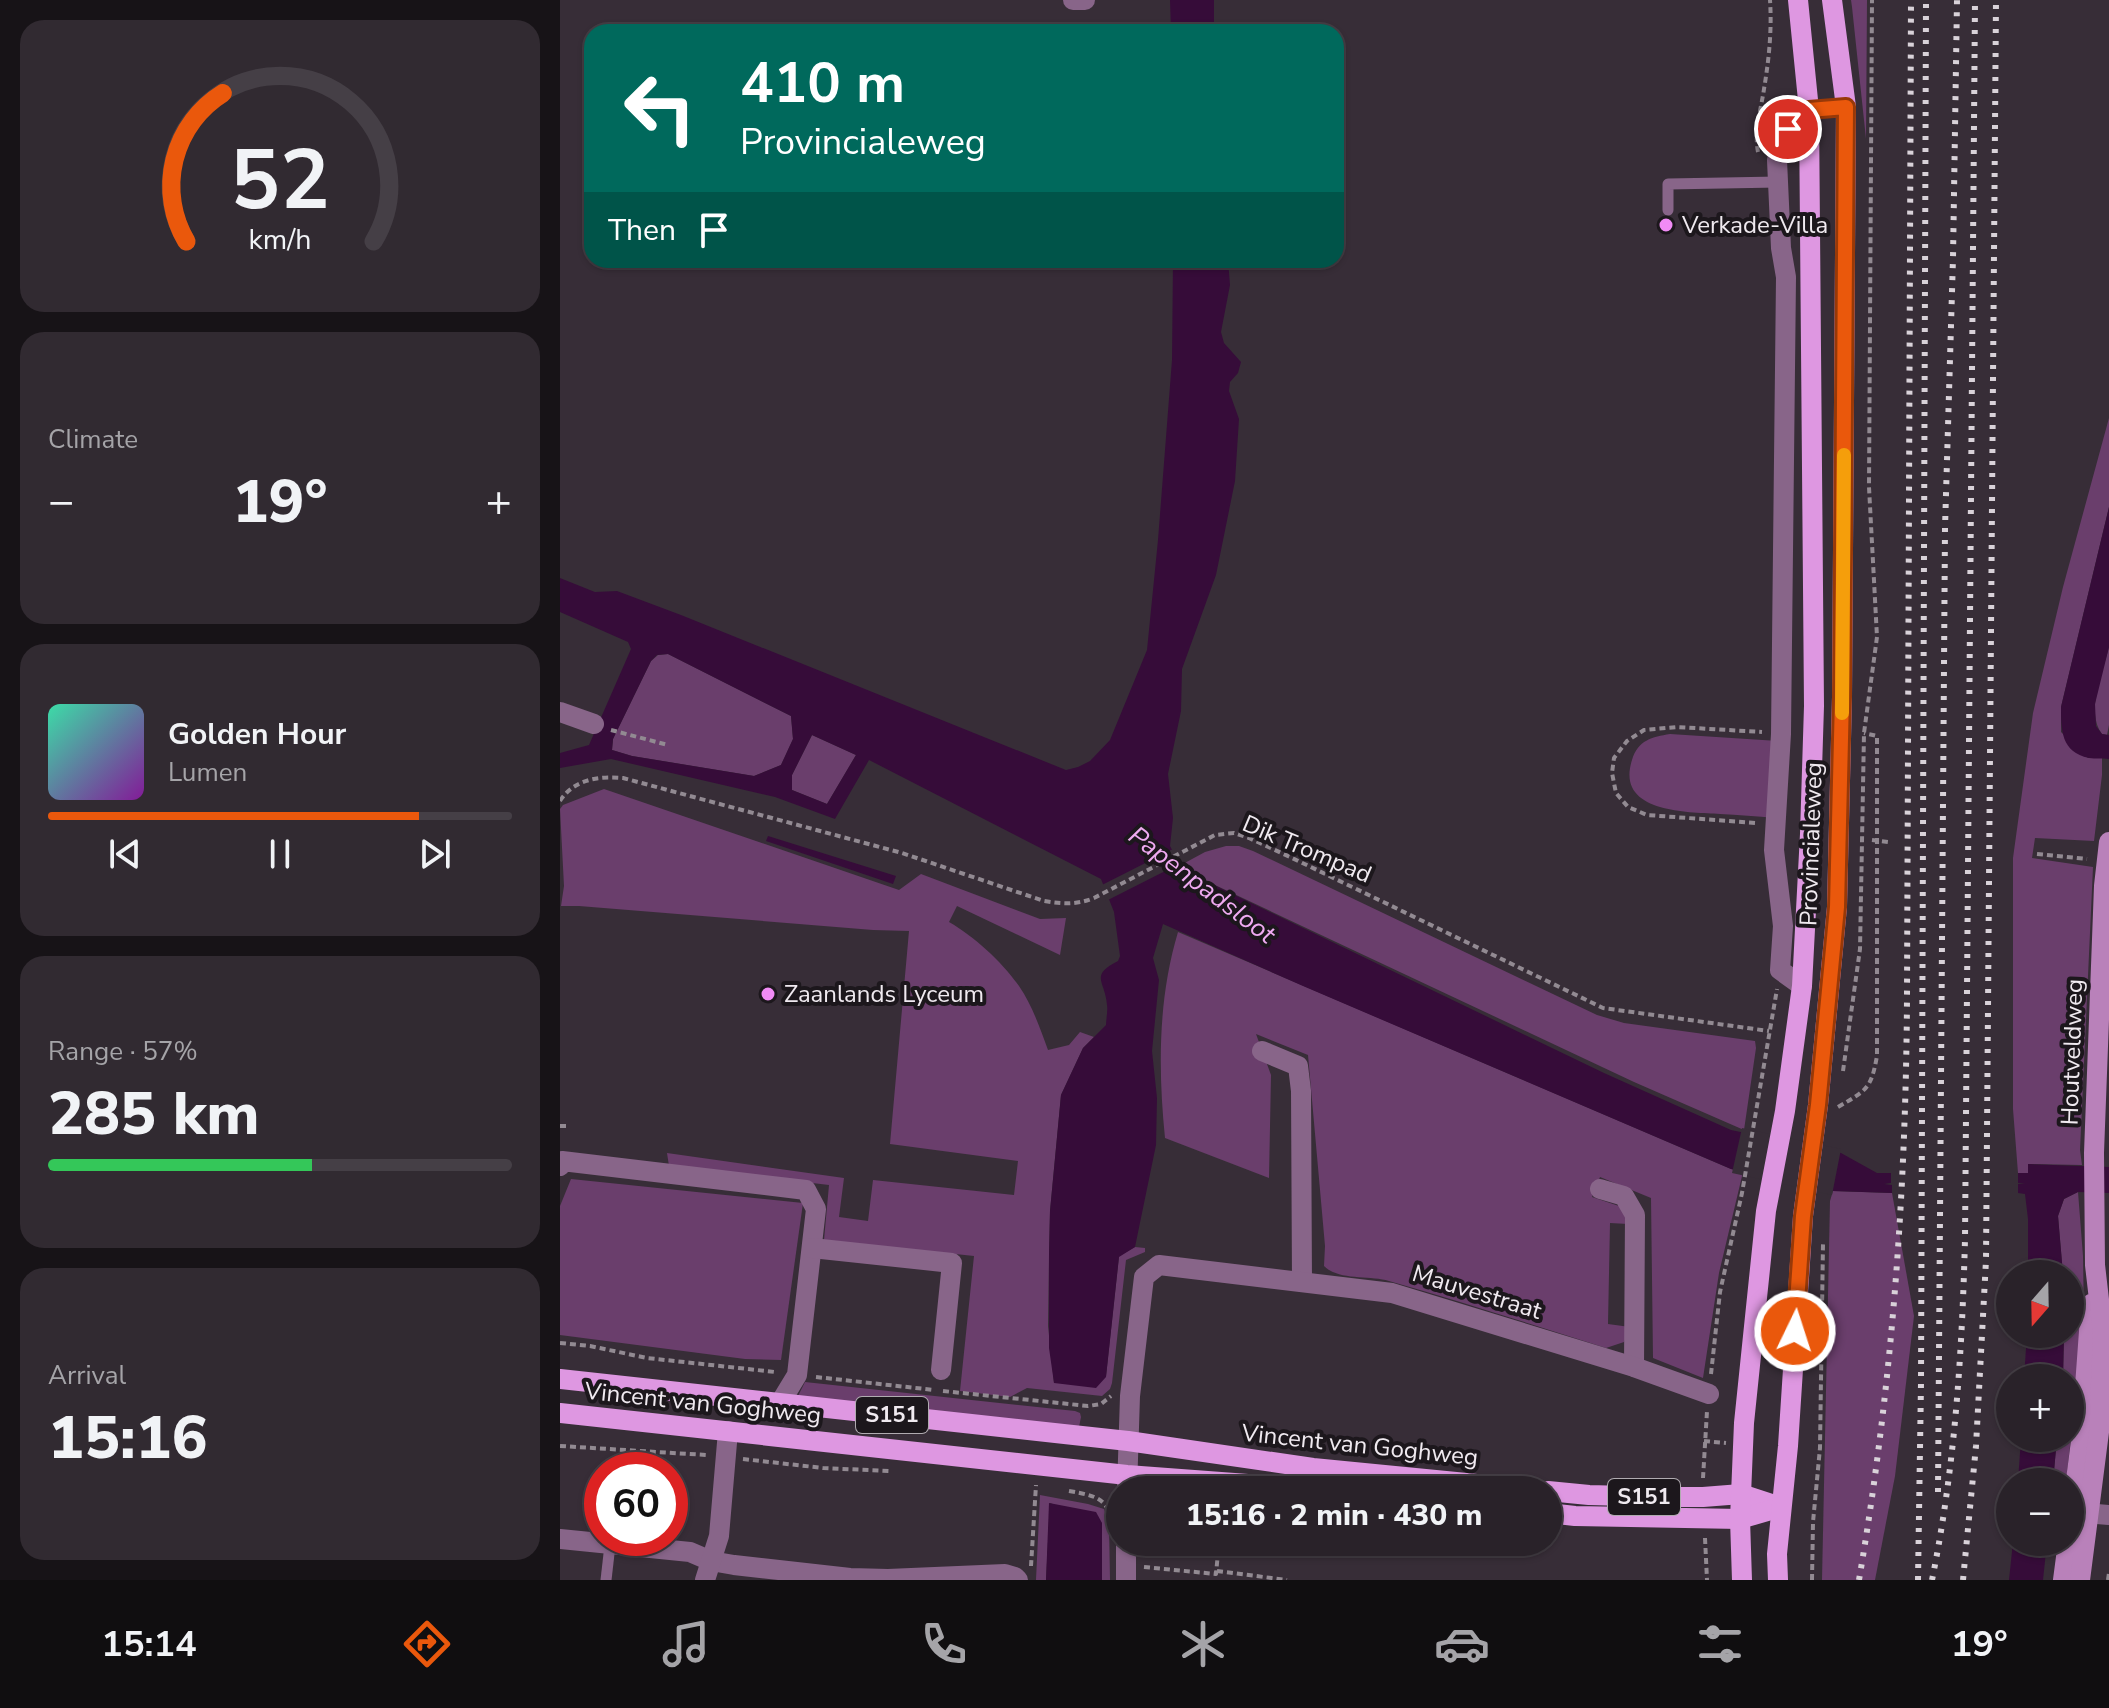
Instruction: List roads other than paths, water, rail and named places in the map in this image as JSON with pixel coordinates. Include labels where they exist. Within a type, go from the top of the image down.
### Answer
[{"type":"main road","name":"Provincialeweg","points":[[1742,1580],[1740,1519],[1744,1423],[1766,1211],[1785,1111],[1802,986],[1810,834],[1814,706],[1809,110],[1798,0]]},
{"type":"main road","name":"Provincialeweg","points":[[1778,1580],[1777,1554],[1788,1446],[1803,1216],[1828,1106],[1837,907],[1842,697],[1846,107],[1832,0]]},
{"type":"main road","points":[[1809,110],[1846,107]]},
{"type":"main road","name":"Vincent van Goghweg","points":[[560,1379],[1128,1441],[1313,1468],[1395,1476]]},
{"type":"main road","name":"Vincent van Goghweg","points":[[560,1413],[728,1431],[1106,1480]]},
{"type":"main road","name":"S151","points":[[1562,1492],[1703,1497],[1741,1494],[1781,1507]]},
{"type":"main road","name":"S151","points":[[1562,1515],[1740,1519],[1781,1507]]},
{"type":"street","name":"Provincialeweg","points":[[1802,986],[1780,970],[1783,926],[1774,850],[1781,734],[1786,277],[1770,182],[1788,129],[1809,110]]},
{"type":"street","points":[[560,712],[594,724]]},
{"type":"street","name":"Houtveldweg","points":[[2080,1580],[2085,1517],[2081,1441],[2095,1265],[2094,1153],[2104,886],[2109,842]]},
{"type":"street","points":[[1262,1051],[1298,1066],[1301,1091],[1302,1282]]},
{"type":"street","name":"Vincent van Goghweg","points":[[560,1166],[562,1161],[806,1190],[816,1209],[797,1375],[780,1403]]},
{"type":"street","points":[[1600,1189],[1624,1196],[1635,1215],[1634,1367]]},
{"type":"street","points":[[812,1248],[952,1263],[941,1370]]},
{"type":"street","name":"Mauvestraat","points":[[1128,1441],[1144,1277],[1159,1265],[1392,1293],[1634,1367],[1709,1394]]},
{"type":"street","points":[[708,1570],[719,1536],[728,1431]]},
{"type":"street","points":[[1127,1476],[1128,1441]]},
{"type":"street","points":[[560,1539],[584,1542]]},
{"type":"street","points":[[688,1552],[708,1570]]},
{"type":"street","points":[[2063,1580],[2066,1556]]},
{"type":"street","points":[[708,1570],[734,1565],[868,1579],[1018,1577]]},
{"type":"lane","points":[[1668,210],[1668,184],[1770,182]]},
{"type":"lane","points":[[606,1580],[609,1556]]},
{"type":"water","points":[[1170,0],[1214,0],[1214,24],[1171,24]]},
{"type":"water","name":"Papenpadsloot","points":[[1173,268],[1229,268],[1230,285],[1221,332],[1224,343],[1241,362],[1238,373],[1230,382],[1229,391],[1239,419],[1235,481],[1216,575],[1182,669],[1181,711],[1168,774],[1173,818],[1170,846],[1183,870],[1604,1073],[1731,1130],[1841,1153],[1877,1173],[1891,1173],[1891,1183],[1884,1184],[1892,1185],[1892,1193],[1833,1191],[1731,1169],[1163,924],[1153,958],[1159,980],[1152,1051],[1157,1098],[1156,1145],[1135,1247],[1119,1257],[1106,1377],[1096,1388],[1054,1383],[1049,1348],[1050,1211],[1061,1095],[1083,1048],[1106,1025],[1106,997],[1101,975],[1120,956],[1114,912],[1101,879],[869,760],[835,819],[775,797],[611,759],[560,768],[560,753],[589,745],[631,649],[628,642],[560,612],[560,578],[595,592],[617,591],[681,615],[1066,770],[1090,761],[1110,740],[1147,650],[1172,360]],"holes":[[[668,654],[791,716],[793,739],[781,765],[754,776],[612,750],[613,739],[651,661],[657,655]],[[812,735],[856,755],[827,804],[792,790],[792,775]]]},
{"type":"water","points":[[2109,507],[2109,647],[2095,704],[2096,726],[2102,734],[2109,735],[2109,759],[2089,758],[2073,751],[2062,732],[2061,707]]},
{"type":"water","points":[[768,836],[896,876],[893,884],[766,841]]},
{"type":"water","points":[[2028,1164],[2109,1167],[2109,1193],[2078,1192],[2064,1199],[2058,1216],[2062,1260],[2028,1260],[2025,1194],[2018,1193],[2018,1184],[2025,1183],[2018,1183],[2018,1173],[2028,1173]]},
{"type":"water","points":[[2026,1348],[2064,1348],[2063,1364],[2025,1364]]},
{"type":"water","points":[[2020,1452],[2056,1452],[2054,1468],[2019,1468]]},
{"type":"water","points":[[1049,1503],[1096,1512],[1102,1523],[1102,1580],[1046,1580]]},
{"type":"water","points":[[2012,1556],[2046,1556],[2043,1580],[2009,1580]]},
{"type":"railway","points":[[1859,1580],[1888,1362],[1904,1143],[1911,0]]},
{"type":"railway","points":[[1918,1580],[1926,0]]},
{"type":"railway","points":[[1938,1492],[1945,528],[1957,0]]},
{"type":"railway","points":[[1932,1580],[1956,1410],[1965,1239],[1975,0]]},
{"type":"railway","points":[[1963,1580],[1976,1446],[1986,1260],[1996,0]]},
{"type":"place","name":"Verkade-Villa","points":[[1666,225]]},
{"type":"place","name":"Zaanlands Lyceum","points":[[768,994]]}]
